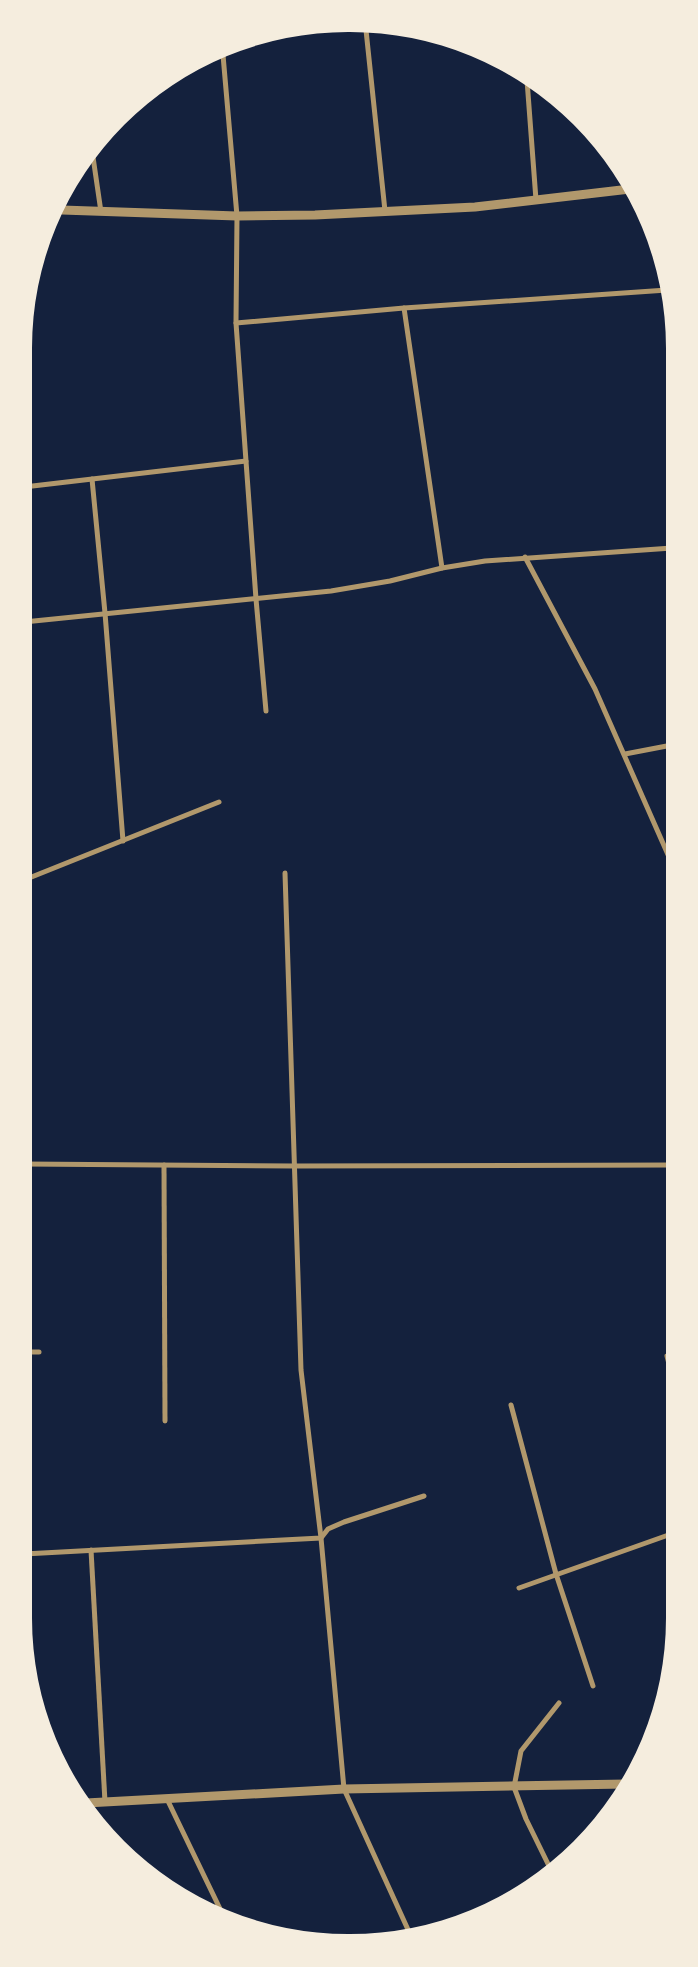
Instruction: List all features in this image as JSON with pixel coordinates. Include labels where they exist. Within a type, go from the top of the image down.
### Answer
[{"type":"street","points":[[366,33],[385,211]]},
{"type":"street","points":[[224,59],[237,216],[236,323],[266,711]]},
{"type":"street","points":[[528,88],[536,200]]},
{"type":"street","points":[[94,162],[101,212]]},
{"type":"street","points":[[65,210],[237,216],[315,215],[475,207],[622,190]]},
{"type":"street","points":[[236,323],[404,308],[660,291]]},
{"type":"street","points":[[404,308],[442,568]]},
{"type":"street","points":[[32,486],[246,461]]},
{"type":"street","points":[[92,479],[123,840]]},
{"type":"street","points":[[32,621],[256,600],[351,588],[484,561],[666,548]]},
{"type":"street","points":[[525,557],[595,689],[666,850]]},
{"type":"street","points":[[625,754],[666,746]]},
{"type":"street","points":[[32,877],[219,802]]},
{"type":"street","points":[[285,873],[301,1370],[321,1538],[344,1789],[408,1929]]},
{"type":"street","points":[[32,1164],[294,1166],[666,1165]]},
{"type":"street","points":[[164,1165],[165,1421]]},
{"type":"street","points":[[32,1352],[39,1352]]},
{"type":"street","points":[[511,1405],[556,1574],[592,1686]]},
{"type":"street","points":[[32,1554],[321,1538],[328,1529],[344,1522],[424,1496]]},
{"type":"street","points":[[519,1588],[666,1536]]},
{"type":"street","points":[[91,1550],[105,1802]]},
{"type":"street","points":[[548,1864],[526,1819],[514,1787],[521,1751],[559,1703]]},
{"type":"street","points":[[92,1803],[344,1789],[618,1784]]},
{"type":"street","points":[[166,1798],[219,1906]]}]
